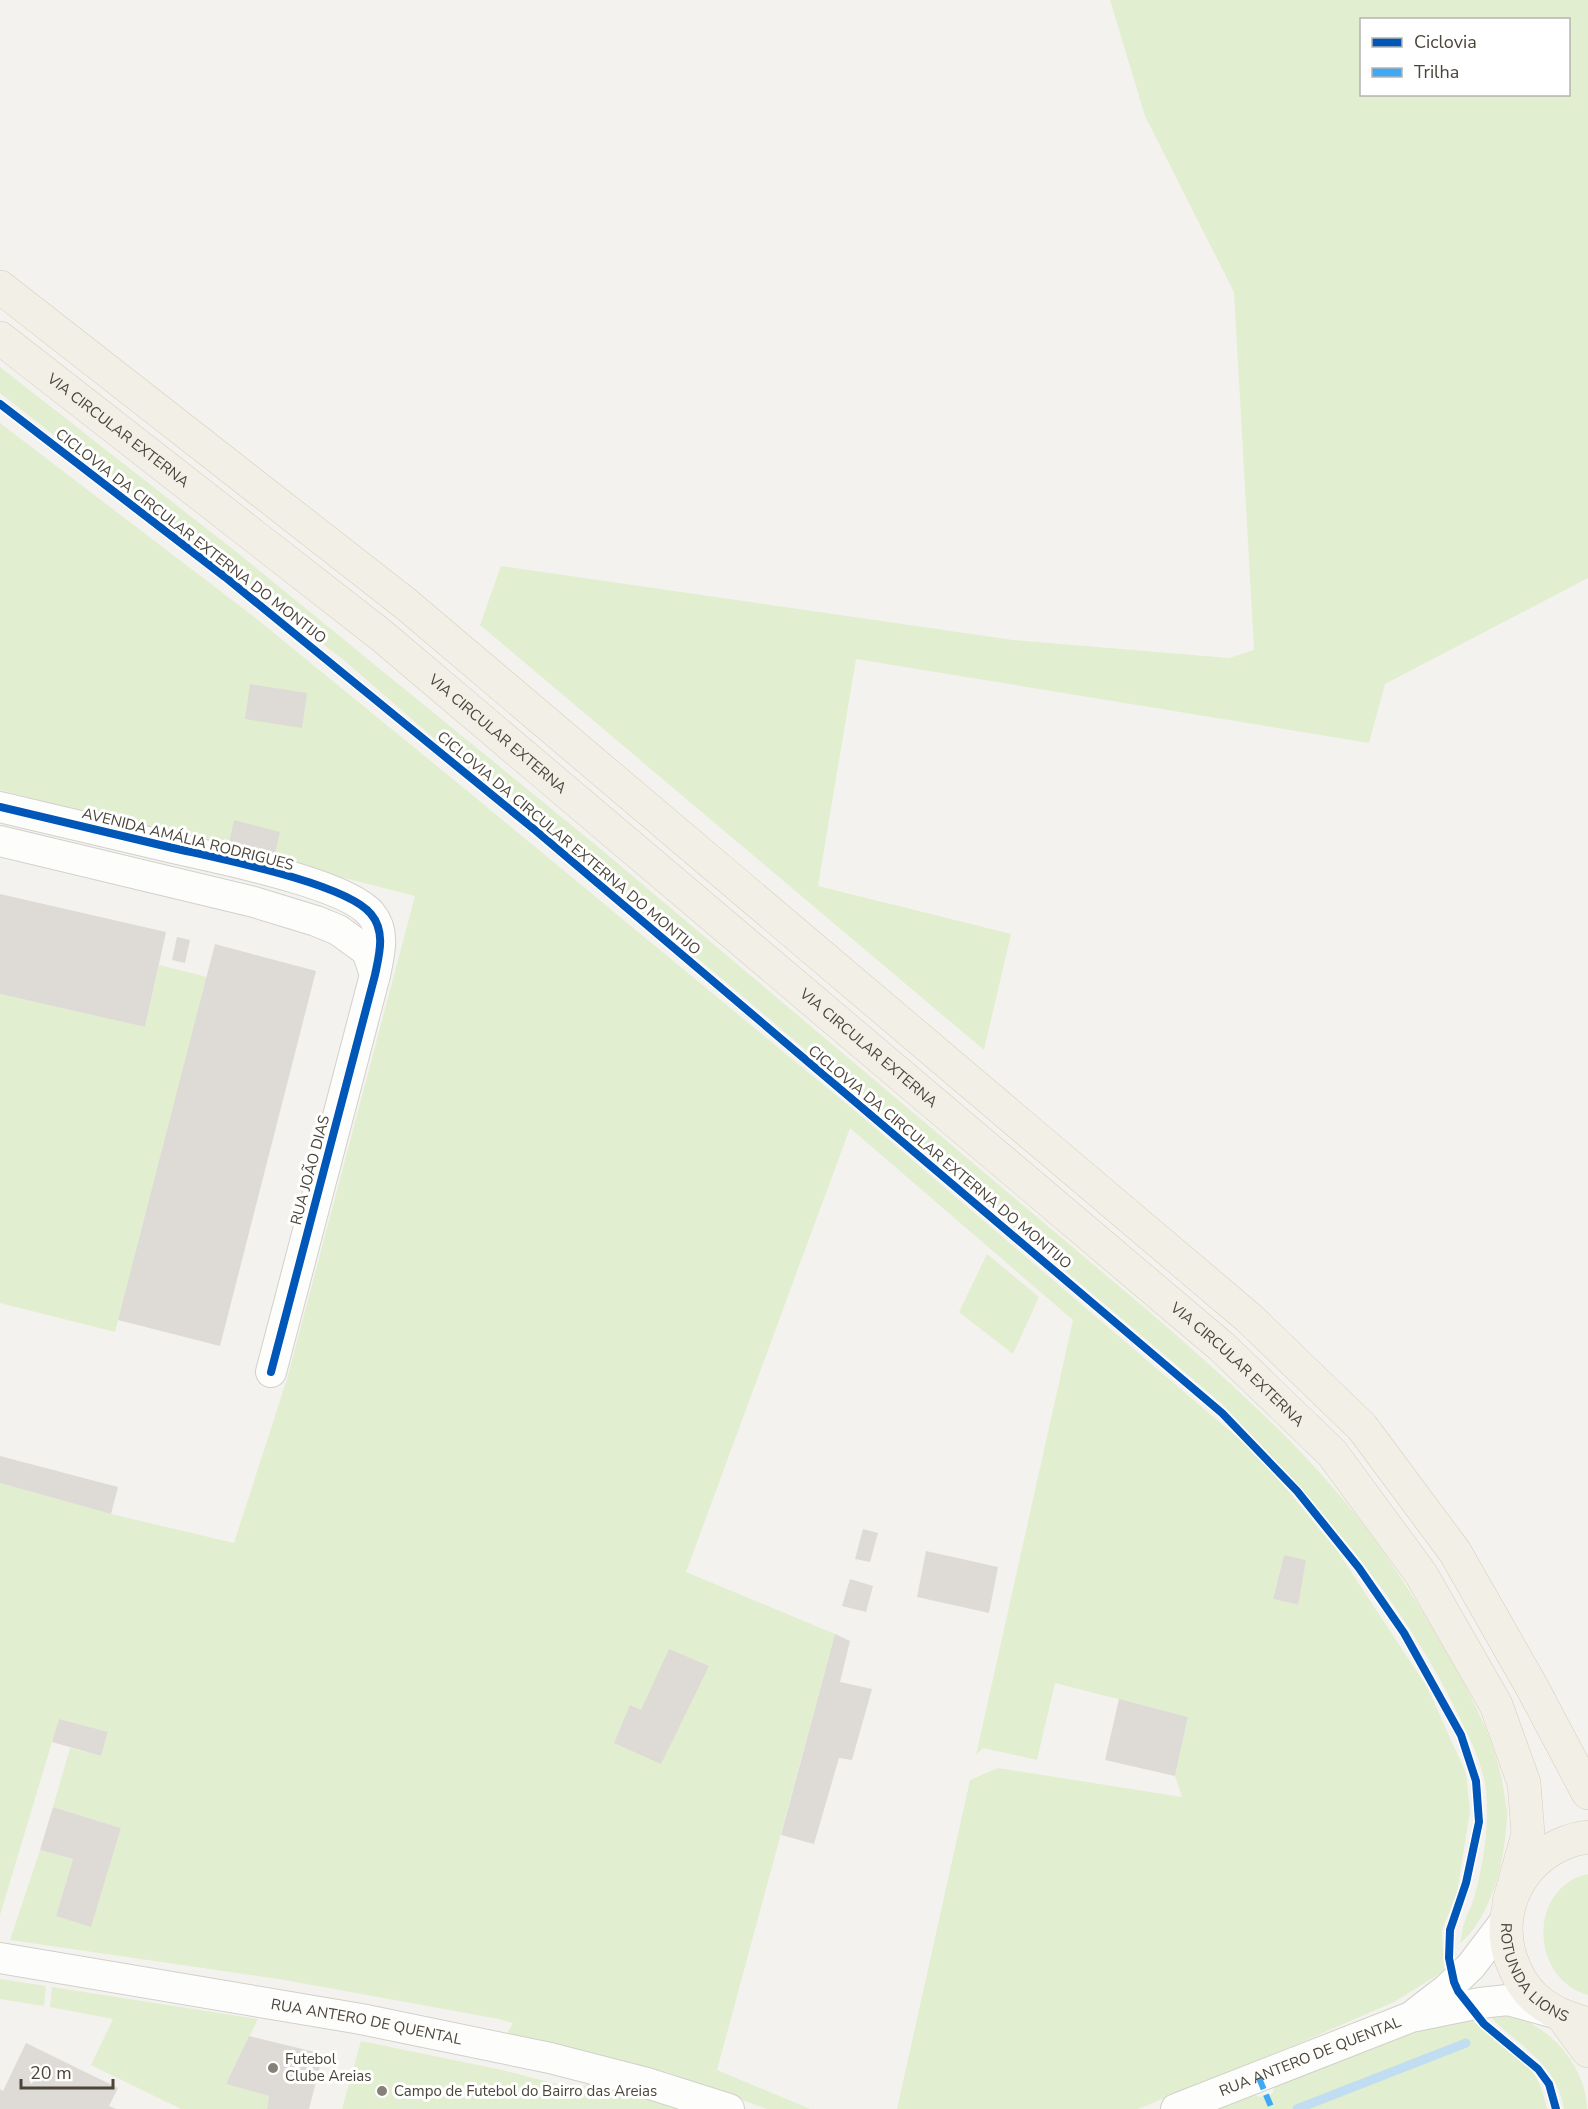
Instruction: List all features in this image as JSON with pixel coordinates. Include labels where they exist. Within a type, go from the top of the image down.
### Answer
[{"type":"main road","points":[[0,287],[406,604],[1249,1318],[1362,1427],[1455,1552],[1533,1689],[1588,1793]]},
{"type":"main road","name":"VIA CIRCULAR EXTERNA","points":[[0,338],[381,635],[1222,1347],[1332,1453],[1421,1574],[1496,1705],[1524,1783],[1528,1834],[1508,1911]]},
{"type":"main road","name":"ROTUNDA LIONS","points":[[1569,2018],[1533,1997],[1517,1974],[1508,1948],[1508,1911],[1523,1875],[1545,1852],[1573,1839],[1588,1837]]},
{"type":"main road","points":[[1569,2018],[1588,2051]]},
{"type":"street","name":"AVENIDA AMÁLIA RODRIGUES","points":[[0,807],[260,869],[350,898],[371,914],[381,934],[375,975]]},
{"type":"street","points":[[0,841],[254,902],[316,921],[338,930],[367,951],[375,975]]},
{"type":"street","name":"RUA JOÃO DIAS","points":[[271,1372],[375,975]]},
{"type":"street","name":"RUA ANTERO DE QUENTAL","points":[[1411,2017],[1448,1989],[1471,1966],[1508,1911]]},
{"type":"street","name":"RUA ANTERO DE QUENTAL","points":[[0,1958],[360,2019],[528,2054],[647,2083],[729,2109]]},
{"type":"street","name":"RUA ANTERO DE QUENTAL","points":[[1176,2109],[1411,2017],[1480,2003],[1508,2000],[1569,2018]]},
{"type":"green space","points":[[1110,0],[1588,0],[1588,578],[1385,684],[1369,743],[856,659],[818,886],[1011,934],[984,1050],[480,625],[501,566],[1013,640],[1229,658],[1254,650],[1234,292],[1145,116]]},
{"type":"green space","points":[[0,367],[239,554],[597,846],[1152,1314],[1232,1385],[1308,1460],[1355,1514],[1394,1568],[1452,1662],[1491,1741],[1501,1775],[1507,1812],[1506,1830],[1499,1874],[1481,1918],[1468,1936],[1460,1943],[1480,1876],[1487,1812],[1485,1783],[1471,1740],[1428,1659],[1376,1580],[1317,1507],[1254,1437],[1221,1403],[346,662],[0,393]]},
{"type":"green space","points":[[0,423],[253,616],[465,789],[855,1111],[1245,1444],[1285,1487],[1338,1552],[1427,1687],[1466,1773],[1470,1811],[1457,1893],[1442,1930],[1444,1971],[1394,2002],[1138,2109],[897,2109],[970,1780],[998,1768],[1182,1797],[1175,1776],[1188,1717],[1055,1683],[1037,1760],[983,1748],[976,1755],[1073,1320],[850,1128],[686,1572],[835,1634],[717,2070],[810,2109],[767,2109],[670,2073],[507,2034],[513,2023],[499,2019],[279,1979],[10,1940],[40,1850],[73,1859],[56,1916],[91,1926],[121,1828],[53,1807],[70,1748],[101,1756],[108,1733],[59,1719],[0,1915],[0,1483],[111,1514],[234,1543],[287,1379],[415,896],[0,790]],"holes":[[[1284,1555],[1305,1560],[1297,1605],[1273,1599]]]},
{"type":"green space","points":[[159,965],[207,977],[115,1332],[0,1303],[0,994],[145,1027]]},
{"type":"green space","points":[[987,1254],[1039,1297],[1013,1354],[959,1312]]},
{"type":"green space","points":[[1588,1874],[1588,1995],[1569,1985],[1555,1971],[1546,1953],[1543,1933],[1546,1914],[1554,1896],[1568,1882]]},
{"type":"green space","points":[[0,1979],[46,1986],[44,2006],[0,1999]]},
{"type":"green space","points":[[52,1987],[258,2019],[226,2084],[269,2096],[267,2109],[181,2109],[91,2065],[113,2019],[50,2007]]},
{"type":"green space","points":[[1463,2011],[1527,2065],[1539,2082],[1547,2109],[1206,2109],[1251,2093],[1260,2097],[1272,2094],[1275,2086]]},
{"type":"green space","points":[[1487,2013],[1519,2018],[1545,2032],[1556,2042],[1575,2067],[1586,2095],[1587,2109],[1564,2109],[1560,2092],[1544,2066]]},
{"type":"green space","points":[[361,2041],[502,2070],[576,2089],[591,2083],[689,2109],[342,2109]]},
{"type":"building","points":[[250,684],[307,693],[302,728],[245,719]]},
{"type":"building","points":[[234,820],[280,832],[275,854],[229,843]]},
{"type":"building","points":[[0,894],[166,932],[145,1027],[0,994]]},
{"type":"building","points":[[177,937],[190,940],[185,963],[172,960]]},
{"type":"building","points":[[215,944],[316,971],[220,1346],[118,1320]]},
{"type":"building","points":[[0,1456],[118,1487],[111,1514],[0,1483]]},
{"type":"building","points":[[863,1529],[878,1533],[870,1562],[855,1559]]},
{"type":"building","points":[[926,1551],[998,1567],[989,1613],[917,1597]]},
{"type":"building","points":[[1284,1555],[1306,1560],[1298,1605],[1273,1599]]},
{"type":"building","points":[[850,1579],[873,1586],[866,1612],[842,1606]]},
{"type":"building","points":[[835,1634],[850,1641],[840,1682],[872,1689],[852,1760],[839,1758],[814,1844],[781,1835]]},
{"type":"building","points":[[669,1649],[709,1666],[661,1764],[614,1743],[630,1705],[641,1710]]},
{"type":"building","points":[[1119,1699],[1188,1717],[1175,1776],[1105,1760]]},
{"type":"building","points":[[59,1719],[108,1732],[101,1756],[52,1742]]},
{"type":"building","points":[[53,1807],[121,1828],[91,1927],[56,1916],[73,1859],[40,1850]]},
{"type":"building","name":"Futebol Clube Areias","points":[[249,2036],[323,2054],[309,2109],[267,2109],[269,2096],[226,2084]]},
{"type":"building","points":[[26,2043],[118,2088],[109,2106],[116,2109],[0,2109],[0,2089],[3,2091]]},
{"type":"waterway","points":[[1297,2109],[1466,2043]]},
{"type":"marked path","points":[[1259,2078],[1272,2109]]},
{"type":"cycle path","name":"CICLOVIA DA CIRCULAR EXTERNA DO MONTIJO","points":[[0,404],[225,577],[535,830],[1222,1413],[1297,1491],[1359,1568],[1404,1633],[1461,1735],[1476,1781],[1479,1822],[1466,1883],[1450,1930],[1449,1958],[1454,1982],[1458,1991],[1484,2024],[1538,2069],[1549,2084],[1556,2109]]},
{"type":"cycle path","points":[[0,807],[248,865],[309,882],[357,903],[376,921],[380,944],[375,975],[271,1372]]},
{"type":"place","name":"Futebol Clube Areias","points":[[273,2068]]},
{"type":"place","name":"Campo de Futebol do Bairro das Areias","points":[[382,2091]]}]
